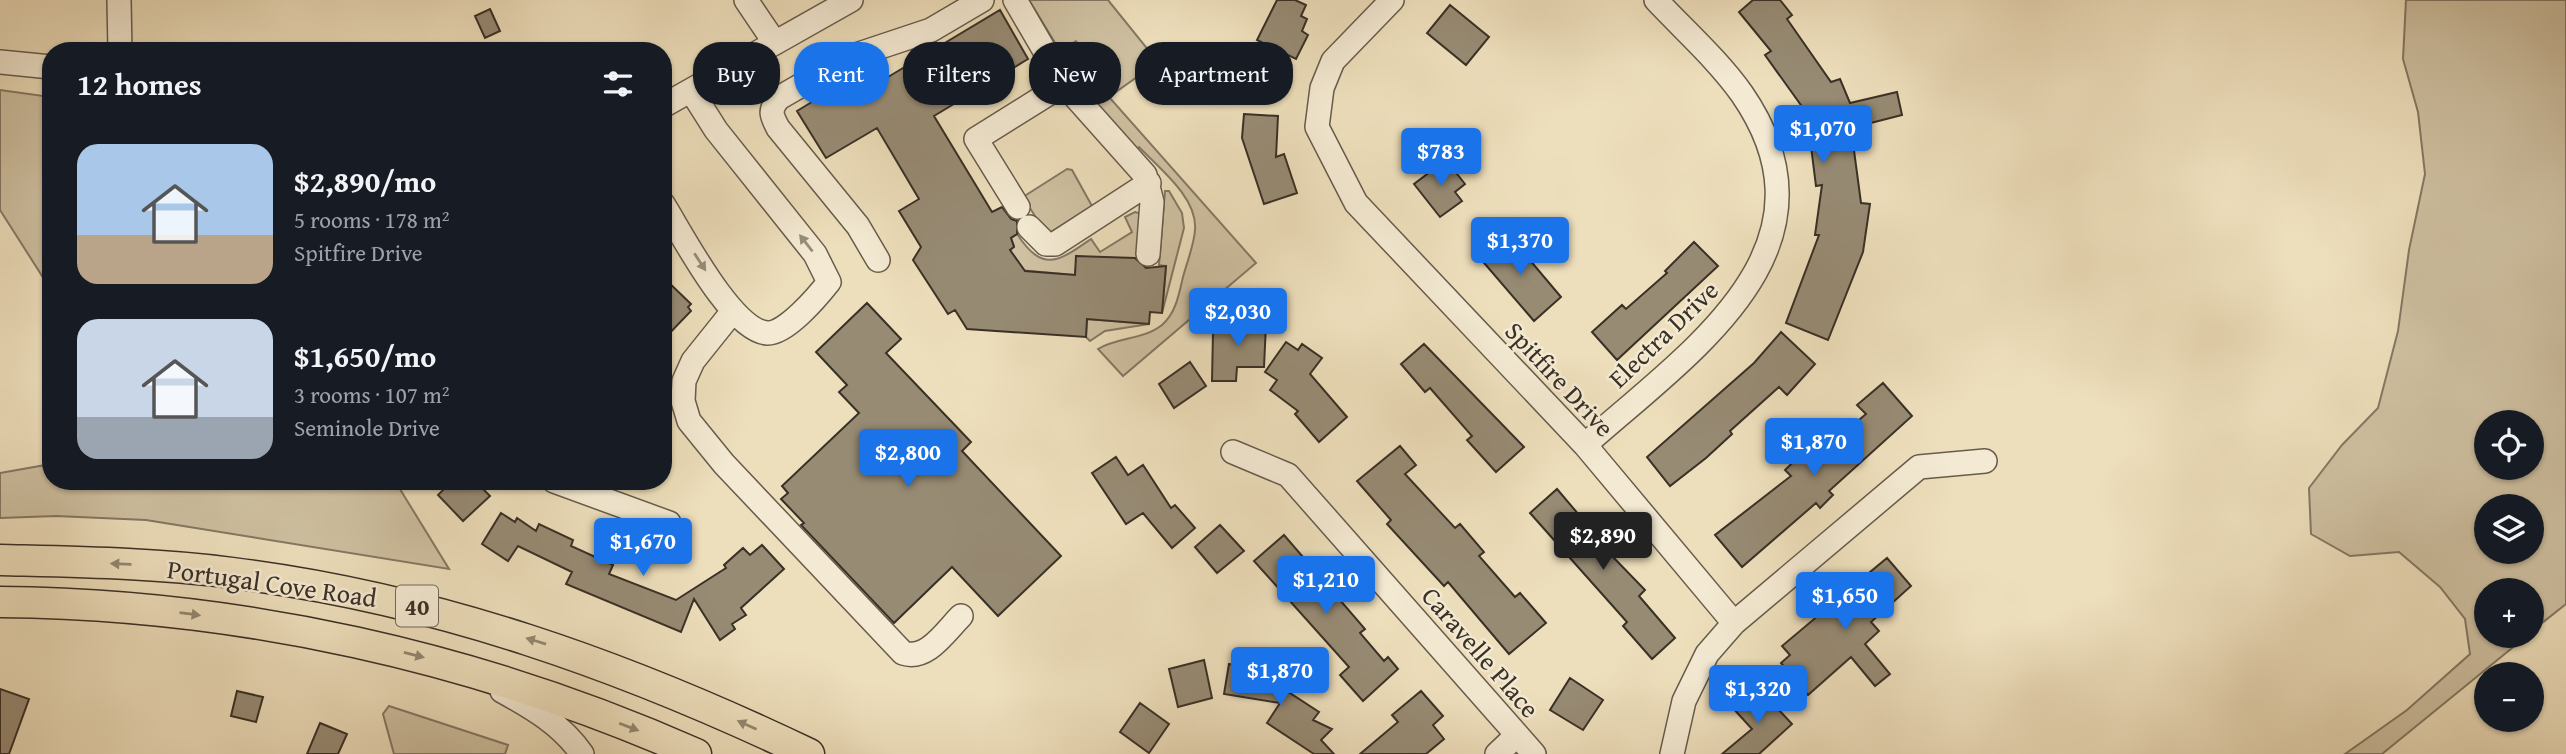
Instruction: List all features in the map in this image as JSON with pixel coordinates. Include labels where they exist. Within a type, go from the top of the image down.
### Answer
[{"type":"main road","name":"Portugal Cove Road","points":[[0,560],[135,564],[232,572],[406,604],[553,646],[628,674],[809,754]]},
{"type":"main road","name":"Portugal Cove Road","points":[[0,602],[146,608],[313,632],[456,667],[546,695],[696,754]]},
{"type":"street","points":[[119,0],[120,42]]},
{"type":"street","points":[[746,0],[774,42]]},
{"type":"street","points":[[777,42],[850,0]]},
{"type":"street","points":[[878,260],[858,226],[778,128],[771,115],[771,107],[779,98],[850,57],[931,30],[982,0]]},
{"type":"street","points":[[1015,0],[1040,42]]},
{"type":"street","name":"Spitfire Drive","points":[[1392,0],[1333,61],[1322,89],[1317,127],[1356,203],[1585,445],[1734,623]]},
{"type":"street","name":"Electra Drive","points":[[1585,445],[1716,329],[1738,302],[1760,266],[1770,242],[1776,208],[1777,174],[1764,135],[1741,93],[1656,0]]},
{"type":"street","points":[[0,62],[42,66]]},
{"type":"street","points":[[672,102],[692,92],[716,130],[815,254],[829,282],[788,325],[776,331],[758,330],[733,311],[672,218]]},
{"type":"street","points":[[1030,105],[976,139],[1024,217],[1046,244],[1055,244],[1149,183]]},
{"type":"street","points":[[1083,105],[1136,164],[1149,183],[1152,202],[1148,254]]},
{"type":"street","points":[[733,311],[693,361],[684,381],[683,401],[689,421],[724,464],[902,653],[913,657],[922,654],[961,616]]},
{"type":"street","name":"Caravelle Place","points":[[1233,452],[1288,475],[1534,754]]},
{"type":"street","points":[[1672,754],[1684,701],[1707,654],[1734,623],[1919,467],[1985,461]]},
{"type":"street","points":[[579,490],[670,523]]},
{"type":"street","points":[[456,667],[535,709],[571,738],[582,754]]},
{"type":"street","points":[[1497,754],[1517,735]]},
{"type":"shaded area","points":[[1029,0],[1108,0],[1142,42],[1135,42],[1135,78],[1121,88],[1121,42],[1055,42]]},
{"type":"shaded area","points":[[2406,0],[2566,0],[2566,604],[2544,621],[2544,578],[2474,578],[2474,648],[2512,648],[2495,662],[2474,662],[2474,679],[2382,754],[2345,754],[2407,710],[2470,654],[2465,619],[2440,587],[2399,552],[2350,556],[2311,534],[2309,488],[2342,445],[2378,408],[2398,331],[2409,250],[2425,174],[2418,112],[2403,59]]},
{"type":"shaded area","points":[[0,90],[42,96],[42,276],[0,210]]},
{"type":"shaded area","points":[[1096,105],[1116,105],[1256,263],[1123,376],[1098,349],[1155,330],[1167,320],[1176,303],[1195,230],[1190,206],[1176,184],[1139,147],[1133,151]]},
{"type":"shaded area","points":[[1067,169],[1072,170],[1092,206],[1051,232],[1045,232],[1023,197]]},
{"type":"shaded area","points":[[1165,191],[1169,191],[1182,213],[1184,228],[1162,313],[1166,266],[1159,265]]},
{"type":"shaded area","points":[[1135,212],[1141,214],[1139,258],[1132,258],[1132,264],[1077,256],[1075,275],[1019,270],[1010,250],[1014,246],[1011,238],[1017,234],[1026,246],[1043,259],[1060,258],[1091,239],[1100,252],[1132,232],[1125,217]]},
{"type":"shaded area","points":[[1087,319],[1149,324],[1105,331],[1090,341],[1086,337]]},
{"type":"shaded area","points":[[42,466],[42,490],[401,490],[449,569],[146,520],[56,516],[0,518],[0,473]]},
{"type":"shaded area","points":[[389,706],[508,745],[505,754],[394,754],[383,714]]},
{"type":"building","points":[[1277,0],[1295,0],[1306,5],[1301,16],[1307,19],[1302,31],[1308,35],[1296,59],[1293,58],[1293,42],[1257,40]]},
{"type":"building","points":[[1753,0],[1780,0],[1792,15],[1787,19],[1831,82],[1840,79],[1850,103],[1897,92],[1902,115],[1851,128],[1861,203],[1870,204],[1863,252],[1828,340],[1786,323],[1819,235],[1815,235],[1822,185],[1816,186],[1810,138],[1798,110],[1803,108],[1765,55],[1771,51],[1739,12]]},
{"type":"building","points":[[1450,5],[1489,37],[1466,65],[1427,33]]},
{"type":"building","points":[[490,9],[500,31],[485,38],[475,16]]},
{"type":"building","points":[[1000,10],[1028,59],[1015,67],[1015,42],[947,42]]},
{"type":"building","points":[[903,68],[903,105],[952,105],[934,116],[992,212],[1002,207],[1011,219],[1017,221],[1017,234],[1011,238],[1014,247],[1010,250],[1025,271],[1075,275],[1076,256],[1135,258],[1146,268],[1166,266],[1162,313],[1150,312],[1149,324],[1087,319],[1086,337],[967,329],[955,310],[948,314],[913,260],[921,247],[899,211],[919,199],[877,128],[826,158],[797,111],[807,105],[889,105],[889,76]]},
{"type":"building","points":[[1244,114],[1278,116],[1276,157],[1284,154],[1297,193],[1264,204],[1242,138]]},
{"type":"building","points":[[1446,160],[1465,184],[1455,192],[1462,201],[1440,217],[1414,184]]},
{"type":"building","points":[[1507,233],[1561,297],[1534,321],[1479,257]]},
{"type":"building","points":[[1694,242],[1718,266],[1617,360],[1592,332],[1622,305],[1626,309],[1667,273],[1665,271]]},
{"type":"building","points":[[672,286],[691,304],[688,307],[691,311],[672,331]]},
{"type":"building","points":[[867,303],[901,339],[886,353],[971,442],[962,451],[1061,556],[998,616],[952,567],[894,623],[801,525],[804,523],[781,499],[788,493],[782,486],[859,413],[839,392],[847,385],[816,352]]},
{"type":"building","points":[[1227,316],[1250,317],[1249,323],[1266,324],[1264,367],[1237,367],[1236,381],[1212,381],[1213,332],[1227,332]]},
{"type":"building","points":[[1781,332],[1815,364],[1787,395],[1779,387],[1730,431],[1732,434],[1706,458],[1670,486],[1647,457],[1754,363]]},
{"type":"building","points":[[1286,342],[1298,350],[1302,344],[1322,358],[1310,374],[1347,417],[1319,442],[1295,414],[1298,411],[1270,390],[1277,380],[1265,372]]},
{"type":"building","points":[[1424,344],[1524,447],[1496,472],[1467,440],[1472,436],[1430,388],[1425,392],[1401,364]]},
{"type":"building","points":[[1190,362],[1206,386],[1174,408],[1159,384]]},
{"type":"building","points":[[1883,383],[1912,416],[1829,491],[1833,495],[1820,508],[1816,503],[1742,567],[1715,535],[1791,476],[1785,470],[1810,446],[1818,455],[1866,414],[1857,405]]},
{"type":"building","points":[[1400,446],[1416,465],[1405,474],[1455,528],[1460,524],[1484,552],[1479,556],[1515,597],[1520,593],[1546,623],[1509,654],[1448,582],[1444,586],[1387,524],[1391,520],[1357,481]]},
{"type":"building","points":[[1116,457],[1128,475],[1143,465],[1171,508],[1175,505],[1195,528],[1172,548],[1143,513],[1126,524],[1092,473]]},
{"type":"building","points":[[1557,489],[1585,522],[1582,525],[1645,590],[1639,596],[1675,638],[1652,659],[1623,626],[1627,622],[1530,513]]},
{"type":"building","points":[[443,490],[484,490],[490,496],[463,521],[438,495]]},
{"type":"building","points":[[501,513],[515,522],[517,518],[536,531],[539,524],[573,540],[571,546],[613,565],[609,574],[676,600],[726,568],[724,565],[743,548],[750,555],[762,545],[784,569],[741,608],[746,615],[732,624],[735,629],[720,640],[694,599],[681,632],[566,584],[572,572],[518,546],[508,561],[482,544]]},
{"type":"building","points":[[1220,525],[1244,551],[1217,573],[1195,547]]},
{"type":"building","points":[[1284,535],[1365,629],[1360,633],[1384,661],[1388,657],[1398,669],[1363,701],[1340,675],[1349,667],[1254,561]]},
{"type":"building","points":[[1887,558],[1911,586],[1871,622],[1879,631],[1865,644],[1890,674],[1875,686],[1851,657],[1808,695],[1781,663],[1790,655],[1782,646],[1832,604],[1838,610],[1862,589],[1857,583]]},
{"type":"building","points":[[1204,660],[1212,698],[1178,707],[1169,669]]},
{"type":"building","points":[[1229,664],[1268,671],[1267,678],[1319,712],[1313,720],[1332,729],[1321,740],[1334,754],[1314,754],[1267,723],[1280,703],[1224,694]]},
{"type":"building","points":[[1570,678],[1603,700],[1583,730],[1550,710]]},
{"type":"building","points":[[0,689],[29,699],[9,754],[0,754]]},
{"type":"building","points":[[237,691],[263,697],[256,722],[231,716]]},
{"type":"building","points":[[1421,691],[1443,716],[1433,725],[1444,739],[1426,754],[1360,754],[1398,722],[1392,715]]},
{"type":"building","points":[[1747,692],[1755,701],[1763,693],[1792,724],[1759,754],[1722,754],[1752,729],[1731,706]]},
{"type":"building","points":[[1140,703],[1169,724],[1149,753],[1120,732]]},
{"type":"building","points":[[320,723],[347,734],[338,754],[307,754]]}]
